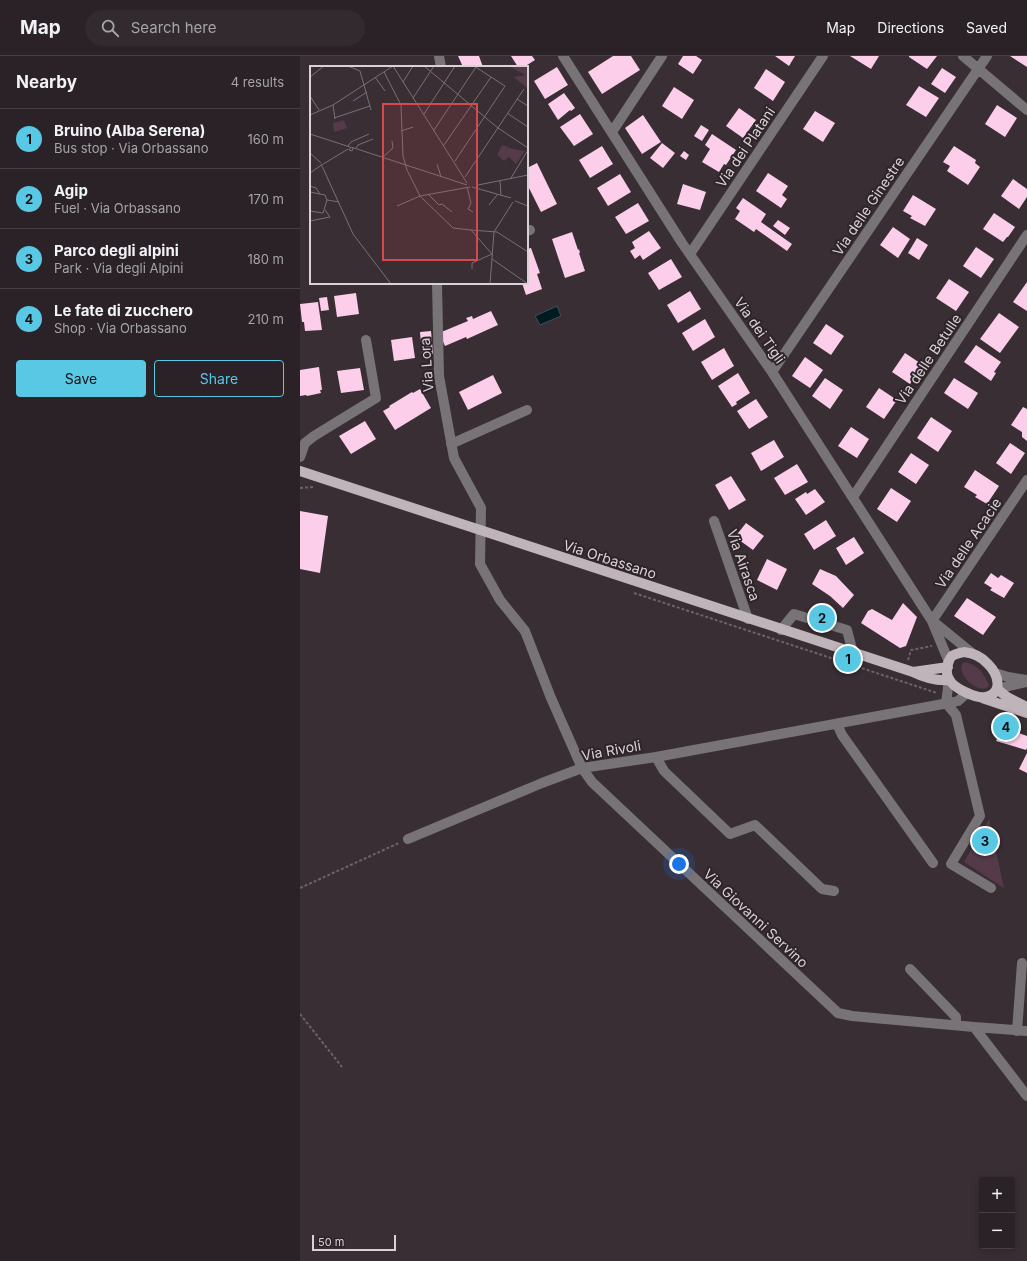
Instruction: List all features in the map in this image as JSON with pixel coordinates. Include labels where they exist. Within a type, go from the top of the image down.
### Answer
[{"type":"main road","name":"Via Orbassano","points":[[300,471],[781,630],[913,672],[929,679],[940,681],[949,680]]},
{"type":"main road","name":"Via Orbassano","points":[[913,672],[948,664],[952,656],[964,652],[972,653]]},
{"type":"main road","points":[[972,653],[988,663],[995,673],[998,682],[997,689],[989,697],[982,698]]},
{"type":"main road","points":[[948,664],[947,673],[949,680],[966,693],[1027,713]]},
{"type":"main road","points":[[997,689],[1006,697],[1027,707]]},
{"type":"street","points":[[439,56],[441,66]]},
{"type":"street","name":"Via dei Tigli","points":[[563,56],[690,254],[772,372],[932,621],[948,664]]},
{"type":"street","points":[[612,132],[662,56]]},
{"type":"street","name":"Via dei Platani","points":[[690,254],[823,56]]},
{"type":"street","points":[[963,56],[1027,110]]},
{"type":"street","name":"Via delle Ginestre","points":[[772,372],[987,56]]},
{"type":"street","name":"Via delle Betulle","points":[[853,497],[1027,235]]},
{"type":"street","name":"Via Lora","points":[[437,284],[439,376],[454,458],[481,508],[482,515],[480,531]]},
{"type":"street","points":[[300,457],[305,443],[314,436],[376,398],[366,340]]},
{"type":"street","points":[[451,444],[527,410]]},
{"type":"street","name":"Via delle Acacie","points":[[932,621],[1027,480]]},
{"type":"street","name":"Via Airasca","points":[[714,521],[748,619]]},
{"type":"street","name":"Via Giovanni Servino","points":[[480,531],[480,564],[500,600],[525,631],[551,698],[582,768],[592,782],[838,1013],[852,1016],[1022,1031]]},
{"type":"street","points":[[781,630],[794,614],[847,630],[853,653]]},
{"type":"street","name":"Via dei Tigli","points":[[932,621],[972,653]]},
{"type":"street","points":[[995,673],[1027,681]]},
{"type":"street","points":[[949,680],[946,703],[956,715],[980,816],[951,864],[991,888]]},
{"type":"street","points":[[997,689],[1027,681]]},
{"type":"street","name":"Via Rivoli","points":[[408,839],[542,783],[582,768],[656,757],[946,703],[958,700],[966,693]]},
{"type":"street","points":[[837,724],[842,735],[933,862]]},
{"type":"street","points":[[656,757],[664,771],[730,834],[755,825],[822,889],[834,891]]},
{"type":"street","points":[[1022,962],[1022,1031]]},
{"type":"street","points":[[910,969],[956,1016],[956,1025]]},
{"type":"street","points":[[974,1027],[1027,1096]]},
{"type":"path","points":[[300,888],[408,839]]},
{"type":"path","points":[[300,1014],[342,1067]]},
{"type":"shaded area","points":[[966,662],[977,668],[983,674],[989,685],[987,688],[978,688],[965,678],[961,669],[962,664]]},
{"type":"shaded area","points":[[989,819],[1004,888],[964,862]]},
{"type":"water","points":[[557,306],[561,316],[540,325],[535,316]]},
{"type":"building","points":[[458,56],[479,56],[483,66],[463,66]]},
{"type":"building","points":[[511,56],[532,56],[535,60],[526,66],[517,66]]},
{"type":"building","points":[[613,56],[631,56],[640,70],[602,94],[588,72]]},
{"type":"building","points":[[683,56],[696,56],[702,60],[693,74],[678,64]]},
{"type":"building","points":[[775,56],[795,56],[789,66]]},
{"type":"building","points":[[850,56],[879,56],[871,69]]},
{"type":"building","points":[[909,56],[937,56],[927,69]]},
{"type":"building","points":[[1010,56],[1027,56],[1027,67]]},
{"type":"building","points":[[557,67],[568,85],[545,99],[534,81]]},
{"type":"building","points":[[942,68],[956,77],[945,93],[931,84]]},
{"type":"building","points":[[766,69],[785,82],[773,101],[754,88]]},
{"type":"building","points":[[919,86],[939,98],[926,117],[906,105]]},
{"type":"building","points":[[674,87],[694,100],[682,119],[662,106]]},
{"type":"building","points":[[564,93],[575,108],[571,111],[570,110],[558,120],[548,104]]},
{"type":"building","points":[[997,105],[1017,118],[1005,137],[985,124]]},
{"type":"building","points":[[739,108],[756,120],[743,138],[726,126]]},
{"type":"building","points":[[815,111],[835,123],[823,142],[803,129]]},
{"type":"building","points":[[580,114],[593,134],[574,146],[560,127]]},
{"type":"building","points":[[643,115],[661,142],[642,154],[625,128]]},
{"type":"building","points":[[701,125],[709,130],[702,141],[694,136]]},
{"type":"building","points":[[712,134],[736,150],[726,165],[724,164],[719,172],[702,162],[710,149],[705,145]]},
{"type":"building","points":[[662,143],[675,153],[663,168],[650,158]]},
{"type":"building","points":[[602,146],[613,164],[590,178],[579,160]]},
{"type":"building","points":[[954,146],[976,160],[975,163],[980,167],[968,185],[947,171],[950,166],[943,162]]},
{"type":"building","points":[[684,151],[689,155],[686,160],[680,156]]},
{"type":"building","points":[[537,163],[557,204],[541,212],[528,186],[528,168]]},
{"type":"building","points":[[768,173],[788,186],[782,195],[787,199],[781,208],[756,191]]},
{"type":"building","points":[[620,174],[631,192],[608,206],[597,188]]},
{"type":"building","points":[[1013,179],[1027,189],[1027,197],[1019,209],[1001,196]]},
{"type":"building","points":[[683,184],[706,192],[700,210],[677,204]]},
{"type":"building","points":[[913,195],[936,209],[925,226],[910,218],[912,216],[903,211]]},
{"type":"building","points":[[743,198],[766,214],[761,222],[792,244],[787,251],[756,229],[754,232],[735,219],[740,211],[736,208]]},
{"type":"building","points":[[638,203],[649,221],[626,234],[615,217]]},
{"type":"building","points":[[994,213],[1015,227],[1003,242],[983,229]]},
{"type":"building","points":[[778,220],[790,228],[785,235],[773,226]]},
{"type":"building","points":[[893,227],[910,239],[898,258],[880,245]]},
{"type":"building","points":[[649,231],[661,248],[643,260],[640,255],[635,259],[630,251],[635,248],[632,242]]},
{"type":"building","points":[[572,232],[578,250],[579,249],[585,271],[565,278],[552,239]]},
{"type":"building","points":[[917,238],[928,245],[919,260],[908,253]]},
{"type":"building","points":[[976,247],[994,259],[981,278],[963,266]]},
{"type":"building","points":[[531,248],[540,273],[537,274],[542,289],[526,295],[522,284],[528,284],[528,249]]},
{"type":"building","points":[[671,259],[682,277],[659,290],[648,273]]},
{"type":"building","points":[[949,279],[969,292],[956,311],[936,298]]},
{"type":"building","points":[[1027,282],[1027,311],[1013,302]]},
{"type":"building","points":[[690,291],[701,309],[678,323],[667,305]]},
{"type":"building","points":[[356,293],[359,314],[337,317],[334,296]]},
{"type":"building","points":[[327,297],[329,310],[321,311],[319,298]]},
{"type":"building","points":[[318,302],[322,330],[305,331],[304,322],[302,322],[300,304]]},
{"type":"building","points":[[491,311],[498,325],[467,339],[466,337],[445,346],[439,333],[468,321],[466,318],[472,316],[473,319]]},
{"type":"building","points":[[999,313],[1019,327],[1000,353],[980,339]]},
{"type":"building","points":[[705,319],[715,337],[693,351],[682,333]]},
{"type":"building","points":[[826,324],[844,336],[831,355],[813,343]]},
{"type":"building","points":[[431,331],[433,354],[422,355],[420,332]]},
{"type":"building","points":[[412,337],[415,358],[394,361],[391,340]]},
{"type":"building","points":[[976,345],[1001,362],[994,372],[996,373],[991,381],[964,362]]},
{"type":"building","points":[[724,348],[734,366],[712,380],[701,362]]},
{"type":"building","points":[[905,353],[923,365],[910,384],[892,372]]},
{"type":"building","points":[[805,357],[823,370],[810,388],[792,376]]},
{"type":"building","points":[[319,367],[322,390],[320,390],[321,393],[300,396],[300,370]]},
{"type":"building","points":[[360,368],[364,390],[341,393],[337,371]]},
{"type":"building","points":[[738,373],[750,393],[736,402],[737,404],[732,407],[718,386]]},
{"type":"building","points":[[493,375],[502,393],[468,410],[459,392]]},
{"type":"building","points":[[825,378],[843,390],[830,409],[812,396]]},
{"type":"building","points":[[954,378],[978,393],[968,409],[944,393]]},
{"type":"building","points":[[879,388],[897,400],[884,419],[866,407]]},
{"type":"building","points":[[420,389],[431,408],[395,430],[383,411],[412,392],[413,393]]},
{"type":"building","points":[[756,399],[768,417],[749,429],[737,411]]},
{"type":"building","points":[[1023,407],[1027,409],[1027,441],[1022,437],[1022,432],[1011,425]]},
{"type":"building","points":[[931,417],[952,431],[938,452],[917,438]]},
{"type":"building","points":[[365,421],[376,439],[351,454],[339,436]]},
{"type":"building","points":[[851,427],[869,439],[857,458],[838,446]]},
{"type":"building","points":[[774,440],[784,457],[761,471],[751,453]]},
{"type":"building","points":[[1010,443],[1025,453],[1011,474],[996,463]]},
{"type":"building","points":[[911,453],[929,465],[916,484],[898,472]]},
{"type":"building","points":[[797,464],[808,482],[785,495],[774,478]]},
{"type":"building","points":[[975,470],[999,486],[987,504],[975,497],[977,495],[964,487]]},
{"type":"building","points":[[731,476],[746,500],[729,510],[715,485]]},
{"type":"building","points":[[891,488],[911,501],[897,522],[877,509]]},
{"type":"building","points":[[815,489],[825,502],[806,515],[795,499],[806,492],[807,494]]},
{"type":"building","points":[[300,511],[328,516],[320,573],[300,569]]},
{"type":"building","points":[[826,520],[836,536],[814,550],[804,534]]},
{"type":"building","points":[[746,523],[764,536],[753,550],[735,537]]},
{"type":"building","points":[[854,537],[864,553],[846,565],[836,548]]},
{"type":"building","points":[[767,559],[787,569],[777,590],[757,580]]},
{"type":"building","points":[[820,569],[836,576],[854,595],[843,608],[830,596],[812,584]]},
{"type":"building","points":[[991,573],[998,578],[1001,575],[1014,583],[1004,598],[990,590],[992,588],[984,583]]},
{"type":"building","points":[[967,598],[996,617],[983,635],[954,616]]},
{"type":"building","points":[[903,603],[917,617],[906,646],[900,648],[861,623],[868,611],[872,609],[892,620]]},
{"type":"building","points":[[1002,727],[1027,736],[1026,750],[996,741]]},
{"type":"building","points":[[1027,753],[1027,773],[1019,769]]},
{"type":"place","name":"Agip","points":[[822,618]]},
{"type":"place","name":"Bruino (Alba Serena)","points":[[848,659]]},
{"type":"place","name":"Le fate di zucchero","points":[[1006,727]]},
{"type":"place","name":"Parco degli alpini","points":[[985,841]]}]
